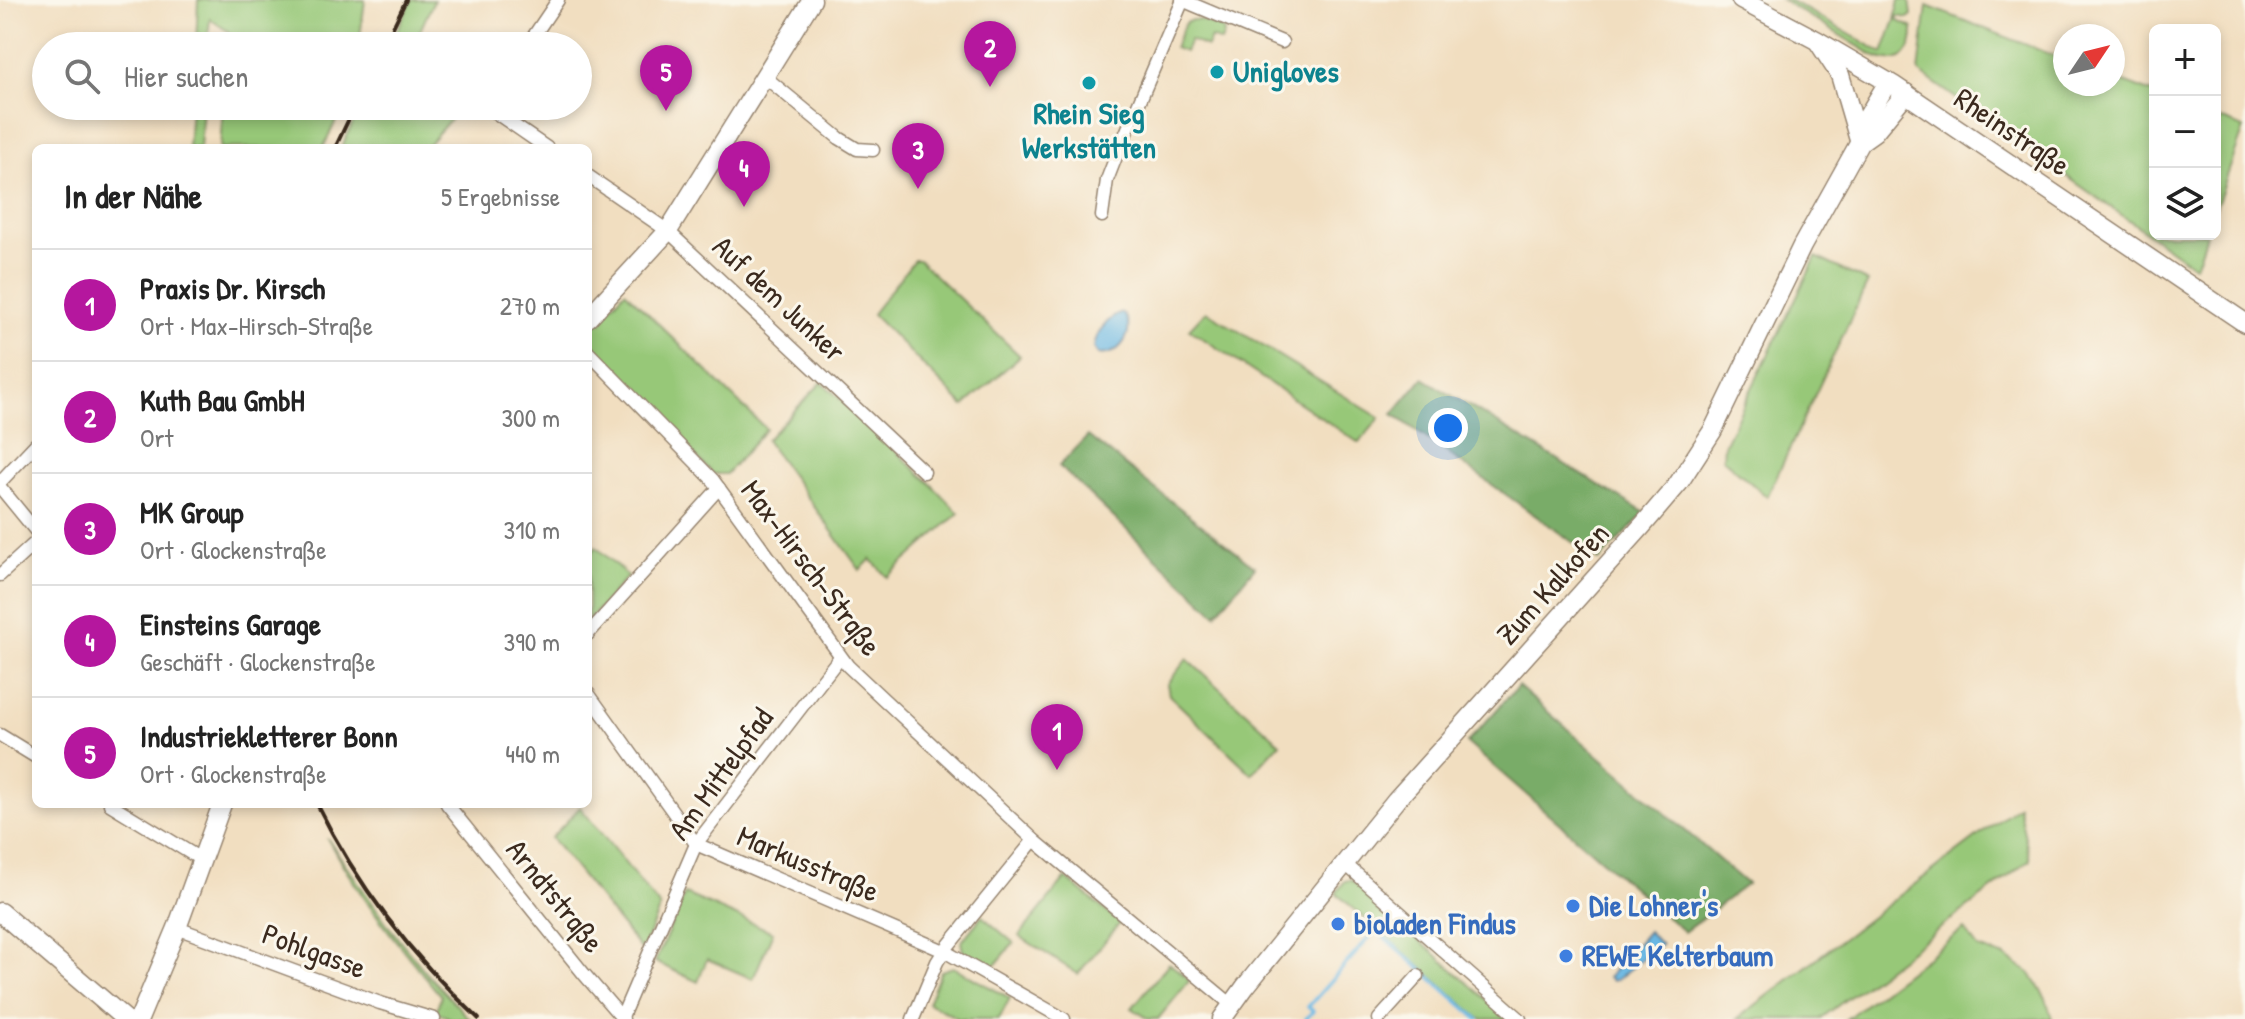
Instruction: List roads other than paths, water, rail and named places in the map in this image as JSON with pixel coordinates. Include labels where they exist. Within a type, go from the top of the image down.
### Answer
[{"type":"street","points":[[536,32],[558,0]]},
{"type":"street","points":[[592,314],[668,231],[812,0]]},
{"type":"street","points":[[1102,216],[1107,180],[1182,0],[1282,42]]},
{"type":"street","name":"Rheinstraße","points":[[1741,0],[1906,93],[2245,323]]},
{"type":"street","points":[[1818,41],[1840,75],[1860,142]]},
{"type":"street","points":[[765,77],[839,138],[857,149],[873,150]]},
{"type":"street","name":"Zum Kalkofen","points":[[1227,1012],[1396,800],[1643,525],[1695,460],[1732,393],[1802,246],[1860,142],[1866,119],[1888,82]]},
{"type":"street","name":"Zum Kalkofen","points":[[1860,142],[1874,132],[1906,93]]},
{"type":"street","points":[[506,120],[541,144]]},
{"type":"street","name":"Auf dem Junker","points":[[592,179],[668,231],[924,472]]},
{"type":"street","name":"Max-Hirsch-Straße","points":[[592,356],[719,488],[840,657],[1034,840],[1227,1012]]},
{"type":"street","points":[[32,448],[0,484],[32,526]]},
{"type":"street","points":[[592,630],[719,488]]},
{"type":"street","points":[[0,575],[32,546]]},
{"type":"street","name":"Am Mittelpfad","points":[[622,1019],[696,844],[840,657]]},
{"type":"street","name":"Markusstraße","points":[[592,699],[696,844],[944,951],[1064,1019]]},
{"type":"street","points":[[0,735],[32,755]]},
{"type":"street","points":[[117,808],[202,860]]},
{"type":"street","points":[[139,1019],[177,928],[221,808]]},
{"type":"street","name":"Arndtstraße","points":[[450,808],[622,1019]]},
{"type":"street","points":[[913,1019],[944,951],[1034,840]]},
{"type":"street","points":[[1343,864],[1520,1019]]},
{"type":"street","points":[[2,919],[125,1019]]},
{"type":"street","name":"Pohlgasse","points":[[177,928],[380,1003],[434,1019]]},
{"type":"street","points":[[1399,1019],[1384,1014],[1418,976]]},
{"type":"water","points":[[1122,313],[1128,327],[1124,341],[1113,352],[1098,354],[1094,348],[1100,332],[1107,322]]},
{"type":"water","points":[[1648,931],[1661,945],[1612,981],[1608,977]]},
{"type":"waterway","points":[[1306,1019],[1313,1011],[1308,1007],[1376,930],[1478,1019]]},
{"type":"railway","points":[[391,32],[406,0]]},
{"type":"railway","points":[[337,144],[348,120]]},
{"type":"railway","points":[[319,808],[350,863],[388,919],[431,971],[479,1019]]},
{"type":"place","name":"Unigloves","points":[[1217,72]]},
{"type":"place","name":"Rhein Sieg Werkstätten","points":[[1089,83]]},
{"type":"place","name":"Kuth Bau GmbH","points":[[990,87]]},
{"type":"place","name":"Industriekletterer Bonn","points":[[666,111]]},
{"type":"place","name":"MK Group","points":[[918,189]]},
{"type":"place","name":"Einsteins Garage","points":[[744,207]]},
{"type":"place","name":"Praxis Dr. Kirsch","points":[[1057,770]]},
{"type":"place","name":"Die Lohner's","points":[[1573,906]]},
{"type":"place","name":"bioladen Findus","points":[[1338,924]]},
{"type":"place","name":"REWE Kelterbaum","points":[[1566,956]]}]
